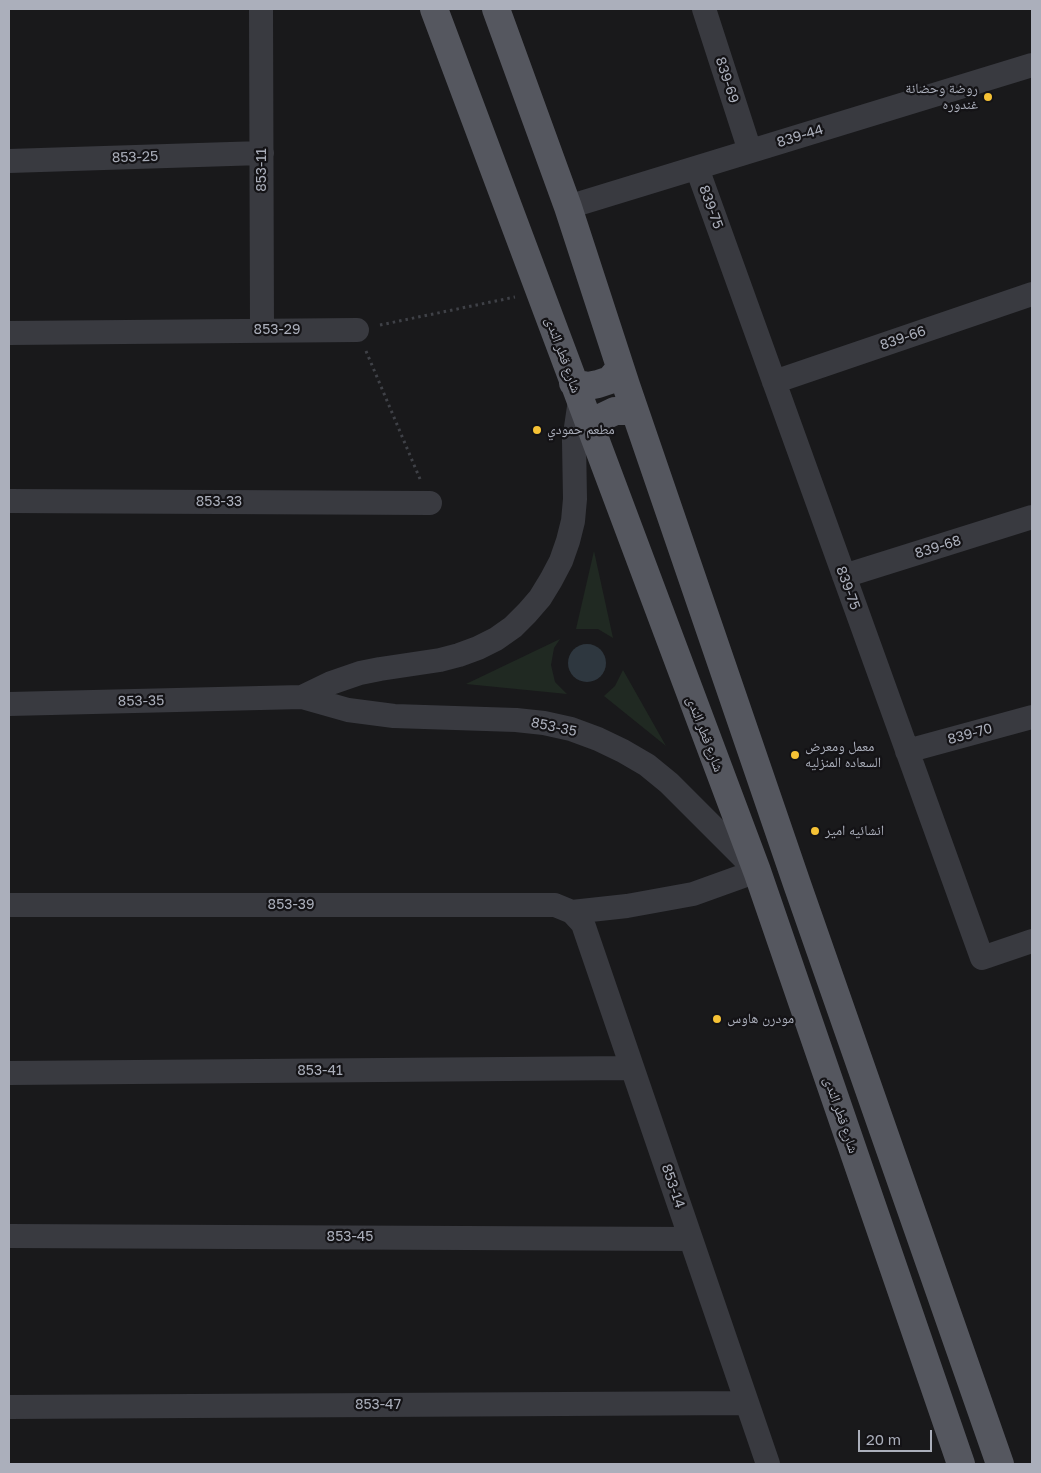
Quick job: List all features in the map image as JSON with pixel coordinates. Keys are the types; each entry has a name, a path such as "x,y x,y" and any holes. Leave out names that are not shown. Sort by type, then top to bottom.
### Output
{"main road":[{"name":"شارع قطر الندى","path":"434,9 757,871 961,1464"},
{"path":"496,9 568,207 620,368 800,893 1000,1464"},
{"path":"577,391 610,380 620,368"},
{"path":"590,427 594,421 614,411 630,411 636,415"}],"street":[{"name":"853-11","path":"261,9 262,330"},
{"name":"839-69","path":"704,9 750,151"},
{"name":"839-44","path":"568,207 1032,65"},
{"name":"853-25","path":"9,161 262,153"},
{"name":"839-75","path":"697,168 982,958 1032,941"},
{"name":"839-66","path":"774,382 1032,294"},
{"name":"853-29","path":"9,333 357,330"},
{"name":"853-35","path":"302,697 330,683 360,673 380,668 440,660 478,648 496,639 513,627 527,613 540,598 560,562 568,542 573,520 577,391"},
{"name":"853-33","path":"9,501 430,503"},
{"name":"839-68","path":"844,576 1032,518"},
{"name":"853-35","path":"9,704 302,697 348,710 394,716 516,720 544,723 571,729 623,751 647,766 669,783 757,871"},
{"name":"839-70","path":"907,751 1032,717"},
{"path":"572,912 627,906 693,894 757,871"},
{"name":"853-39","path":"9,904 555,905 572,912"},
{"name":"853-14","path":"572,912 583,924 768,1464"},
{"name":"853-41","path":"9,1072 632,1068"},
{"name":"853-45","path":"9,1236 690,1238"},
{"name":"853-47","path":"9,1407 747,1403"}],"path":[{"path":"430,503 357,330 539,292"}],"shaded area":[{"path":"594,551 613,638 598,629 576,629"},
{"path":"560,639 554,648 551,665 555,682 567,694 466,684"},
{"path":"587,644 594,645 600,650 605,656 605,670 600,676 594,681 587,682 580,681 574,676 569,670 568,663 569,656 574,650 580,645"},
{"path":"623,670 666,746 604,696 615,686"}],"place":[{"name":"روضة وحضانة غندوره","path":"988,97"},
{"name":"مطعم حمودي","path":"537,430"},
{"name":"معمل ومعرض السعاده المنزليه","path":"795,755"},
{"name":"انشائيه امير","path":"815,831"},
{"name":"مودرن هاوس","path":"717,1019"}]}
